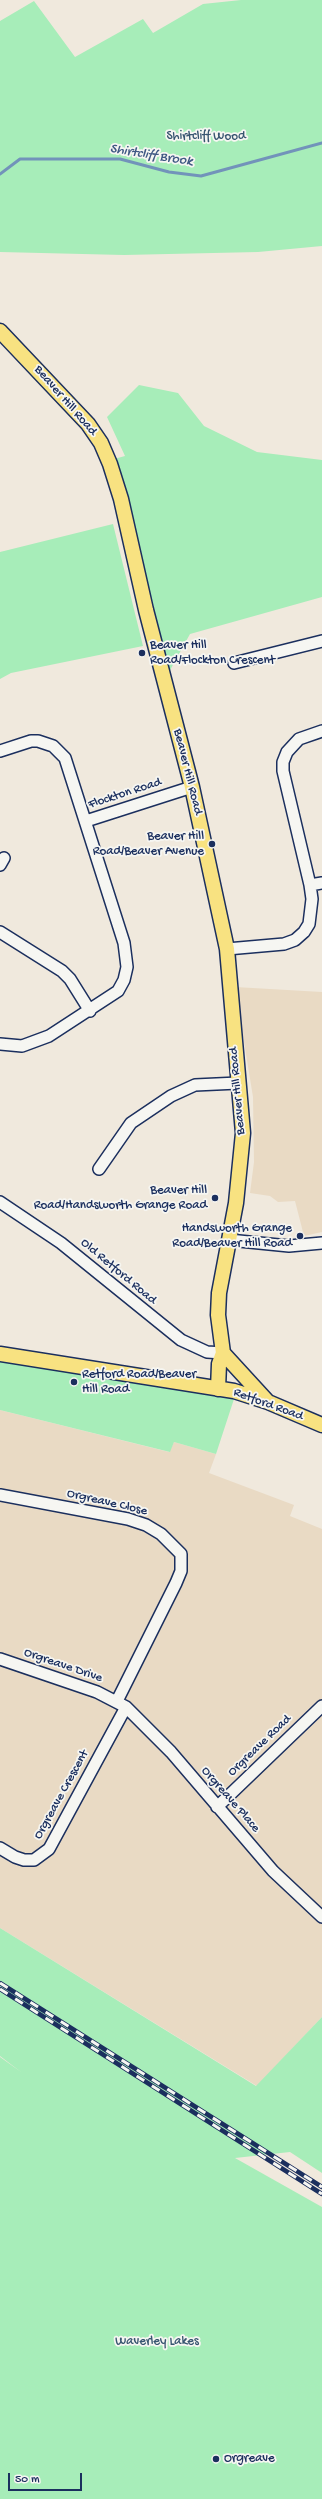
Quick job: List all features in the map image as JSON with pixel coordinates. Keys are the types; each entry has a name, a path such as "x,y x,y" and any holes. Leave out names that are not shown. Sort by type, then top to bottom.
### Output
{"main road":[{"name":"Beaver Hill Road","path":"0,331 88,424 101,443 110,464 121,498 146,610 192,787 227,949 238,1083 242,1155 219,1293 218,1315 234,1392"},
{"name":"Retford Road","path":"0,1354 234,1392 268,1402 322,1425"},
{"name":"Beaver Hill Road","path":"218,1389 219,1364 226,1357"},
{"path":"226,1357 268,1402"}],"street":[{"path":"234,663 322,641"},
{"path":"227,949 272,946 295,940 304,932 309,924 312,899 310,885 283,771 287,752 296,742 322,731"},
{"name":"Flockton Road","path":"0,751 30,741 38,741 46,742 59,751 64,758 86,821 192,787"},
{"path":"0,1044 10,1046 34,1043 90,1011 118,991 124,980 127,967 124,943 86,821"},
{"path":"310,885 322,883"},
{"path":"0,932 62,971 70,979 90,1011"},
{"path":"100,1169 131,1123 171,1096 195,1085 238,1083"},
{"name":"Old Retford Road","path":"0,1202 61,1243 181,1340 207,1352 226,1357"},
{"path":"229,1240 289,1246 322,1243"},
{"name":"Orgreave Close","path":"0,1494 128,1519 146,1525 161,1534 181,1554 181,1570 176,1583 122,1704"},
{"name":"Orgreave Drive","path":"0,1659 122,1704"},
{"name":"Orgreave Place","path":"122,1704 171,1752 273,1871 322,1917"},
{"name":"Orgreave Crescent","path":"0,1848 15,1857 24,1860 34,1860 49,1849 122,1704"},
{"name":"Orgreave Road","path":"217,1807 322,1706"}],"shaded area":[{"path":"235,987 322,992 322,1232 304,1236 295,1201 278,1202 270,1196 250,1193 254,1162 253,1097"},
{"path":"0,1410 169,1452 174,1442 216,1454 209,1473 294,1505 290,1516 322,1529 322,2017 257,2086 0,1928"}],"green space":[{"name":"Shirtcliff Wood","path":"241,0 322,0 322,246 258,252 124,255 0,252 0,21 34,1 75,57 143,19 153,33 203,4"},
{"path":"139,385 178,393 204,426 257,452 322,460 322,597 190,634 169,672 127,496 114,459 125,456 107,417"},
{"path":"113,524 143,646 11,673 0,679 0,552"},
{"path":"0,1361 234,1399 216,1454 174,1442 170,1452 0,1410"},
{"name":"Waverley Lakes","path":"0,1928 256,2086 322,2017 322,2173 290,2152 235,2158 322,2207 322,2499 0,2499 0,2057 21,2072 0,2056"}],"waterway":[{"name":"Shirtcliff Brook","path":"0,174 20,159 120,159 169,172 201,176 322,143"}],"railway":[{"path":"0,1983 322,2187"},
{"path":"0,1989 322,2194"}],"place":[{"name":"Beaver Hill Road/Flockton Crescent","path":"142,653"},
{"name":"Beaver Hill Road/Beaver Avenue","path":"212,844"},
{"name":"Beaver Hill Road/Handsworth Grange Road","path":"215,1198"},
{"name":"Handsworth Grange Road/Beaver Hill Road","path":"300,1236"},
{"name":"Retford Road/Beaver Hill Road","path":"74,1382"},
{"name":"Orgreave","path":"216,2459"}]}
